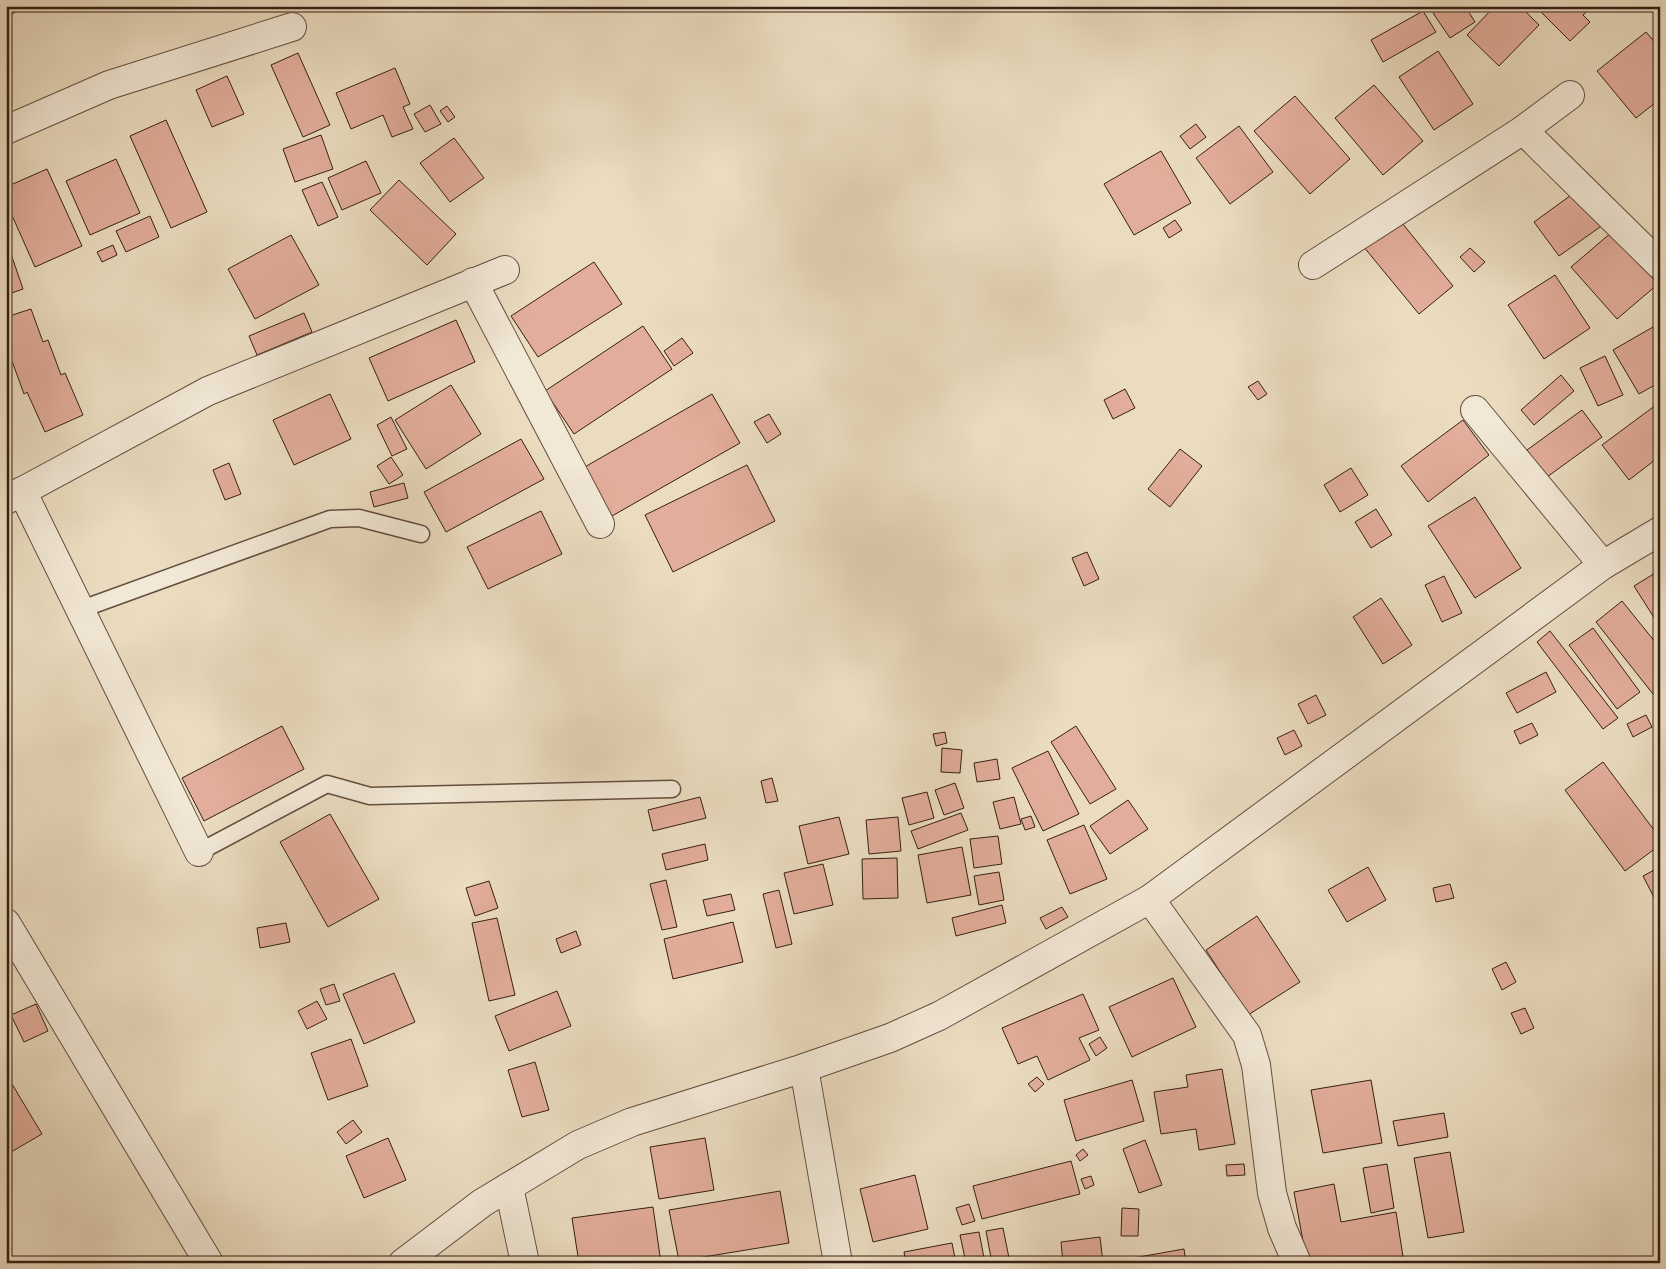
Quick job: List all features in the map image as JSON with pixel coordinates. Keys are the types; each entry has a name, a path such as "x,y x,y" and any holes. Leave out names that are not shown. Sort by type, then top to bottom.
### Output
{"street":[{"path":"6,130 109,85 292,27"},
{"path":"1313,265 1523,130 1570,95"},
{"path":"1523,130 1660,265"},
{"path":"199,852 79,610 14,496 208,391 505,270"},
{"path":"473,282 600,524"},
{"path":"1475,410 1603,565"},
{"path":"403,1263 482,1203 578,1144 632,1122 804,1068 890,1038 939,1016 1150,899 1603,565 1660,531"},
{"path":"1150,899 1247,1035 1256,1065 1272,1193 1282,1228 1297,1263"},
{"path":"6,923 209,1263"},
{"path":"804,1068 838,1263"},
{"path":"509,1187 525,1263"}],"lane":[{"path":"79,610 330,519 359,518 421,534"},
{"path":"199,852 327,784 370,796 672,789"}],"building":[{"path":"6,6 14,6 17,11 6,18"},
{"path":"1444,6 1465,6 1475,22 1450,38 1433,13"},
{"path":"1495,6 1520,6 1539,25 1499,66 1467,35"},
{"path":"1535,6 1593,6 1583,15 1590,22 1570,41"},
{"path":"1423,11 1436,32 1383,62 1371,40"},
{"path":"1646,32 1660,48 1660,99 1636,118 1597,71"},
{"path":"1438,51 1473,104 1434,130 1399,77"},
{"path":"298,53 330,125 303,137 271,65"},
{"path":"395,68 410,104 403,107 413,129 392,137 383,115 351,129 336,93"},
{"path":"227,76 244,114 212,127 196,90"},
{"path":"1374,85 1423,141 1383,175 1335,118"},
{"path":"1295,96 1350,159 1310,194 1254,131"},
{"path":"430,105 441,124 425,132 414,114"},
{"path":"447,106 455,117 448,122 440,111"},
{"path":"166,120 207,212 171,228 130,136"},
{"path":"1196,124 1206,137 1190,149 1180,136"},
{"path":"1239,126 1273,172 1230,204 1196,158"},
{"path":"321,135 333,169 295,182 283,149"},
{"path":"454,138 484,178 450,202 420,163"},
{"path":"1161,151 1191,203 1134,235 1104,184"},
{"path":"116,159 140,213 90,235 66,181"},
{"path":"366,161 381,193 342,210 328,178"},
{"path":"47,169 82,246 35,267 6,202 6,187"},
{"path":"399,180 456,234 427,265 370,210"},
{"path":"1592,180 1617,215 1559,256 1534,222"},
{"path":"322,182 338,217 318,226 302,190"},
{"path":"150,216 159,237 126,252 116,231"},
{"path":"1398,218 1453,286 1419,314 1363,246"},
{"path":"1175,220 1182,230 1169,238 1163,228"},
{"path":"1612,232 1658,284 1617,319 1571,267"},
{"path":"291,235 319,285 255,319 228,269"},
{"path":"113,245 117,255 102,262 97,252"},
{"path":"9,248 23,289 6,295 6,249"},
{"path":"1470,248 1485,262 1474,272 1460,257"},
{"path":"594,262 622,304 538,357 511,316"},
{"path":"1555,275 1590,328 1544,359 1508,305"},
{"path":"31,309 43,342 48,340 61,375 65,373 83,415 45,432 27,392 24,394 12,361 8,362 6,358 6,317"},
{"path":"304,313 312,332 257,355 249,336"},
{"path":"456,320 475,362 388,401 369,358"},
{"path":"1660,323 1660,382 1639,394 1613,350"},
{"path":"643,326 672,369 574,434 545,391"},
{"path":"682,338 693,353 674,366 664,351"},
{"path":"1605,356 1623,395 1598,406 1580,368"},
{"path":"1561,375 1574,391 1534,425 1521,410"},
{"path":"1258,381 1267,394 1258,400 1248,387"},
{"path":"451,385 481,434 426,469 395,420"},
{"path":"1125,389 1135,408 1113,419 1104,400"},
{"path":"330,394 351,439 294,465 273,420"},
{"path":"712,394 740,443 612,516 583,468"},
{"path":"1660,402 1660,456 1629,480 1602,445"},
{"path":"1582,410 1602,437 1547,477 1527,450"},
{"path":"769,414 781,434 767,443 754,422"},
{"path":"391,417 407,449 392,456 377,425"},
{"path":"1463,420 1489,455 1428,502 1401,466"},
{"path":"521,439 544,479 446,532 424,492"},
{"path":"1180,449 1202,466 1170,507 1148,489"},
{"path":"391,457 403,475 389,484 377,466"},
{"path":"229,463 241,494 225,500 213,470"},
{"path":"747,465 775,521 673,572 645,515"},
{"path":"1351,468 1368,495 1340,512 1324,485"},
{"path":"404,483 408,498 374,507 370,492"},
{"path":"1475,497 1521,568 1475,598 1428,526"},
{"path":"1376,509 1392,535 1371,548 1355,522"},
{"path":"541,511 562,554 488,589 467,547"},
{"path":"1087,552 1099,579 1084,586 1072,558"},
{"path":"1660,570 1660,627 1634,586"},
{"path":"1444,576 1462,613 1442,622 1425,585"},
{"path":"1381,598 1412,645 1383,664 1353,617"},
{"path":"1622,601 1660,648 1660,689 1653,694 1596,622"},
{"path":"1593,628 1640,692 1617,709 1569,645"},
{"path":"1550,631 1618,718 1603,729 1537,642"},
{"path":"1546,672 1556,692 1517,713 1506,693"},
{"path":"1316,695 1326,715 1308,724 1298,704"},
{"path":"1646,715 1652,727 1633,737 1627,724"},
{"path":"1532,723 1538,735 1520,744 1514,731"},
{"path":"282,726 304,769 204,821 182,778"},
{"path":"1076,726 1116,789 1090,804 1051,742"},
{"path":"1294,730 1302,746 1285,755 1277,738"},
{"path":"945,732 947,743 936,746 933,734"},
{"path":"942,748 962,750 960,773 941,772"},
{"path":"1048,751 1079,814 1043,831 1012,768"},
{"path":"997,759 1000,779 977,782 974,763"},
{"path":"1603,762 1660,838 1660,845 1625,871 1565,790"},
{"path":"772,778 778,801 766,803 761,781"},
{"path":"955,783 964,808 944,815 935,790"},
{"path":"927,792 934,818 909,825 902,798"},
{"path":"700,797 706,818 653,831 648,810"},
{"path":"1014,797 1021,824 1000,829 993,802"},
{"path":"1128,800 1148,829 1110,854 1090,826"},
{"path":"961,813 968,830 918,849 911,831"},
{"path":"330,814 379,899 328,927 280,842"},
{"path":"1031,816 1035,827 1025,830 1021,819"},
{"path":"839,817 849,854 808,864 799,826"},
{"path":"898,817 901,851 869,854 866,820"},
{"path":"1084,825 1107,879 1070,894 1047,840"},
{"path":"998,836 1002,864 974,868 970,839"},
{"path":"705,844 708,860 666,870 662,854"},
{"path":"962,847 971,895 927,903 918,855"},
{"path":"897,858 898,898 863,899 862,859"},
{"path":"823,864 833,905 794,914 784,873"},
{"path":"1368,867 1386,900 1347,922 1328,890"},
{"path":"1660,867 1660,909 1643,876"},
{"path":"999,872 1004,900 979,905 974,876"},
{"path":"666,880 677,927 662,930 650,884"},
{"path":"489,881 498,908 475,916 466,888"},
{"path":"1450,884 1454,898 1436,902 1433,888"},
{"path":"779,890 792,944 776,948 763,894"},
{"path":"731,894 735,910 707,916 703,900"},
{"path":"1002,905 1006,923 956,936 952,918"},
{"path":"1062,907 1068,917 1046,929 1040,918"},
{"path":"1257,916 1300,982 1248,1015 1206,950"},
{"path":"497,918 515,995 489,1001 472,923"},
{"path":"733,922 743,962 673,979 664,939"},
{"path":"286,923 290,942 260,948 257,928"},
{"path":"576,931 581,945 561,953 556,939"},
{"path":"1506,962 1516,982 1502,990 1492,969"},
{"path":"394,973 415,1022 364,1044 343,994"},
{"path":"1173,978 1196,1027 1132,1057 1109,1007"},
{"path":"334,984 340,1001 326,1005 320,989"},
{"path":"557,991 571,1026 509,1051 495,1016"},
{"path":"1083,994 1099,1030 1079,1038 1090,1060 1048,1080 1037,1056 1018,1064 1002,1028"},
{"path":"317,1001 327,1019 307,1029 298,1011"},
{"path":"36,1004 48,1031 24,1042 11,1015"},
{"path":"1525,1008 1534,1028 1521,1034 1511,1013"},
{"path":"1100,1037 1107,1048 1096,1056 1089,1044"},
{"path":"351,1039 368,1086 328,1100 311,1053"},
{"path":"535,1062 549,1110 522,1117 508,1070"},
{"path":"1222,1069 1235,1144 1199,1150 1196,1129 1161,1134 1154,1092 1188,1087 1186,1075"},
{"path":"6,1074 42,1134 6,1155"},
{"path":"1037,1077 1044,1084 1035,1092 1028,1084"},
{"path":"1132,1080 1144,1121 1076,1141 1064,1100"},
{"path":"1371,1080 1382,1143 1323,1153 1311,1090"},
{"path":"1444,1113 1448,1137 1398,1146 1393,1121"},
{"path":"353,1120 362,1132 346,1144 337,1132"},
{"path":"388,1138 406,1180 364,1198 346,1156"},
{"path":"705,1138 714,1190 659,1199 650,1147"},
{"path":"1145,1140 1162,1185 1139,1193 1123,1149"},
{"path":"1083,1149 1088,1155 1080,1161 1076,1155"},
{"path":"1450,1152 1464,1232 1428,1238 1414,1158"},
{"path":"1071,1161 1080,1194 982,1219 973,1186"},
{"path":"1244,1164 1245,1175 1227,1176 1226,1165"},
{"path":"1387,1164 1394,1208 1371,1213 1363,1168"},
{"path":"915,1175 928,1229 873,1242 860,1189"},
{"path":"1091,1176 1094,1185 1085,1189 1081,1179"},
{"path":"1334,1184 1341,1222 1396,1212 1404,1263 1348,1263 1348,1259 1307,1263 1294,1192"},
{"path":"780,1191 789,1243 679,1261 669,1210"},
{"path":"969,1204 975,1221 962,1225 956,1208"},
{"path":"653,1207 661,1263 579,1263 572,1218"},
{"path":"1122,1208 1139,1209 1138,1236 1121,1236"},
{"path":"1003,1228 1010,1263 992,1263 986,1231"},
{"path":"979,1232 985,1263 966,1263 960,1235"},
{"path":"1100,1237 1103,1263 1063,1263 1061,1242"},
{"path":"952,1243 956,1263 906,1263 904,1252"},
{"path":"1184,1249 1186,1263 1134,1263 1133,1258"}]}
